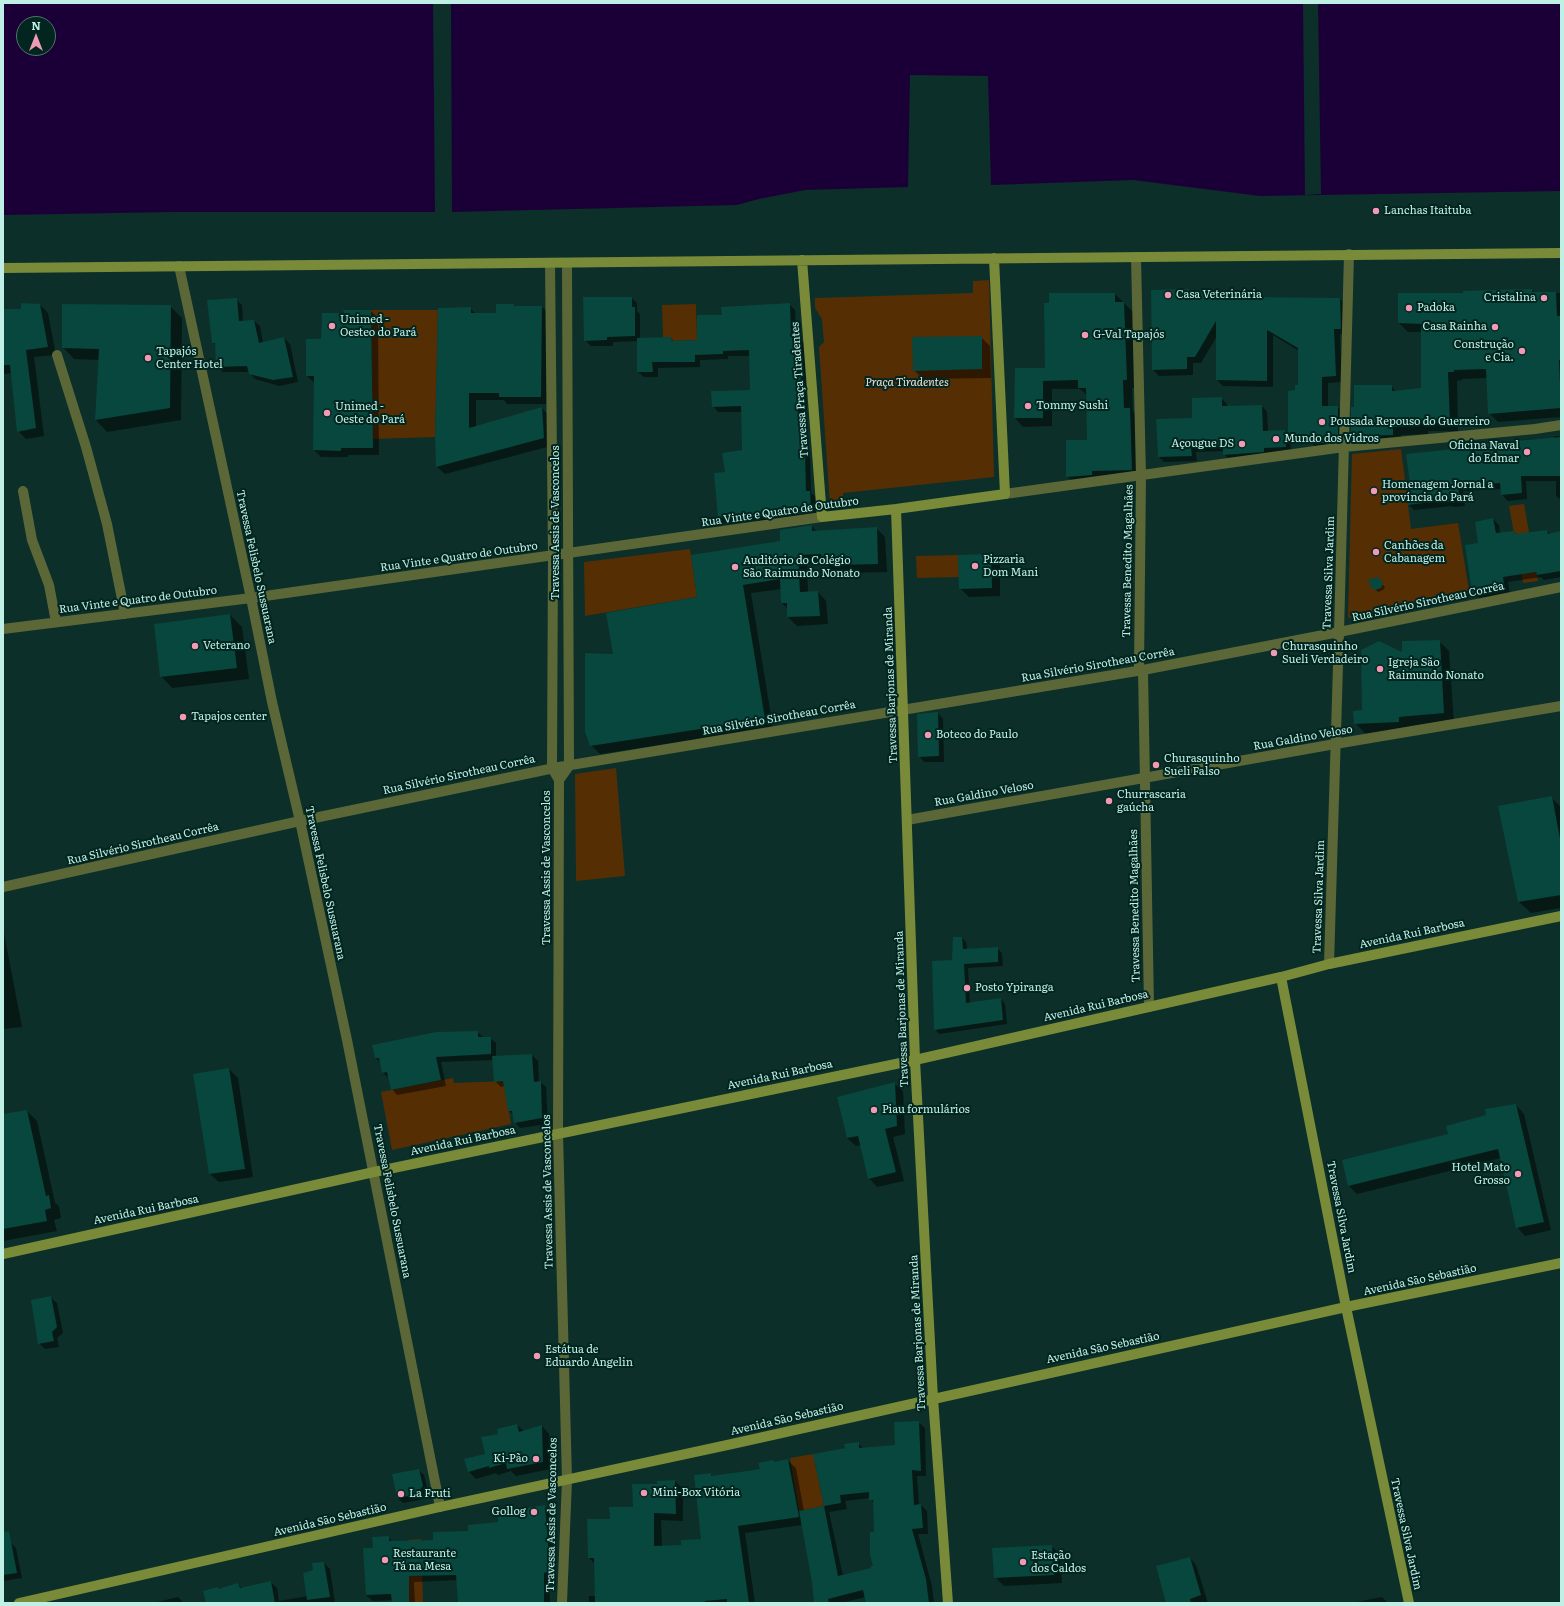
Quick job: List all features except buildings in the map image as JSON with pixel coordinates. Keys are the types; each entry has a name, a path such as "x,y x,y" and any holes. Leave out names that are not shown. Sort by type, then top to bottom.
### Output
{"main road":[{"path":"3,268 1561,253"},
{"path":"994,258 1005,494"},
{"name":"Travessa Praça Tiradentes","path":"802,260 822,517"},
{"name":"Rua Vinte e Quatro de Outubro","path":"822,517 896,509 1005,494"},
{"name":"Travessa Barjonas de Miranda","path":"896,509 915,1060 934,1398 948,1603"},
{"name":"Avenida Rui Barbosa","path":"3,1254 374,1172 915,1060 1281,977 1329,964 1561,916"},
{"name":"Travessa Silva Jardim","path":"1281,977 1346,1307 1409,1603"},
{"name":"Avenida São Sebastião","path":"19,1603 440,1507 1346,1307 1561,1263"}],"street":[{"name":"Travessa Silva Jardim","path":"1329,964 1349,254"},
{"name":"Travessa Benedito Magalhães","path":"1136,257 1141,476 1139,668 1143,670 1149,1007"},
{"name":"Travessa Assis de Vasconcelos","path":"550,263 553,556 552,768 559,780 558,1133 566,1480 562,1603"},
{"name":"Travessa Assis de Vasconcelos","path":"559,780 569,766 567,263"},
{"name":"Travessa Felisbelo Sussuarana","path":"179,266 272,702 300,821 374,1172 440,1507"},
{"path":"57,356 86,447 107,524 125,614"},
{"name":"Rua Vinte e Quatro de Outubro","path":"1005,494 1344,447 1535,430 1561,425"},
{"path":"23,491 32,540 49,585 56,622"},
{"name":"Rua Vinte e Quatro de Outubro","path":"3,629 251,598 822,517"},
{"name":"Rua Silvério Sirotheau Corrêa","path":"3,887 300,821 552,768 1143,670 1561,587"},
{"name":"Rua Galdino Veloso","path":"907,820 1335,744 1561,706"}],"green space":[{"name":"Praça Tiradentes","path":"989,280 994,477 843,493 844,505 830,506 819,347 824,342 822,319 815,308 815,298 973,293 973,281"},
{"path":"696,304 697,340 672,341 671,337 663,337 662,305"},
{"path":"371,310 438,310 435,437 372,439"},
{"path":"1401,449 1411,529 1458,523 1470,596 1348,618 1352,454"},
{"path":"1524,504 1538,581 1523,583 1509,506"},
{"path":"690,549 697,597 585,616 584,562"},
{"path":"958,555 959,577 917,578 916,556"},
{"path":"616,768 625,876 576,881 575,774"},
{"path":"453,1078 454,1083 504,1081 511,1124 392,1150 381,1092"},
{"path":"813,1454 824,1506 799,1511 790,1458"},
{"path":"421,1539 423,1603 409,1603 408,1540"}],"shaded area":[{"path":"3,3 1561,3 1561,191 1260,196 1133,180 991,185 988,76 910,75 908,187 805,190 737,205 452,212 173,212 3,215"}],"pier":[{"path":"433,3 451,3 452,212 435,212"},
{"path":"1303,3 1318,3 1321,194 1305,195"}],"place":[{"name":"Lanchas Itaituba","path":"1376,211"},
{"name":"Casa Veterinária","path":"1168,295"},
{"name":"Cristalina","path":"1544,298"},
{"name":"Padoka","path":"1409,308"},
{"name":"Unimed - Oesteo do Pará","path":"332,326"},
{"name":"Casa Rainha","path":"1495,327"},
{"name":"G-Val Tapajós","path":"1085,335"},
{"name":"Construção e Cia.","path":"1522,351"},
{"name":"Tapajós Center Hotel","path":"148,358"},
{"name":"Tommy Sushi","path":"1028,406"},
{"name":"Unimed - Oeste do Pará","path":"327,413"},
{"name":"Pousada Repouso do Guerreiro","path":"1322,422"},
{"name":"Mundo dos Vidros","path":"1276,439"},
{"name":"Açougue DS","path":"1242,444"},
{"name":"Oficina Naval do Edmar","path":"1527,452"},
{"name":"Homenagem Jornal a província do Pará","path":"1374,491"},
{"name":"Canhões da Cabanagem","path":"1376,552"},
{"name":"Pizzaria Dom Mani","path":"975,566"},
{"name":"Auditório do Colégio São Raimundo Nonato","path":"735,567"},
{"name":"Veterano","path":"195,646"},
{"name":"Churasquinho Sueli Verdadeiro","path":"1274,653"},
{"name":"Igreja São Raimundo Nonato","path":"1380,669"},
{"name":"Tapajos center","path":"183,717"},
{"name":"Boteco do Paulo","path":"928,735"},
{"name":"Churasquinho Sueli Falso","path":"1156,765"},
{"name":"Churrascaria gaúcha","path":"1109,801"},
{"name":"Posto Ypiranga","path":"967,988"},
{"name":"Piau formulários","path":"874,1110"},
{"name":"Hotel Mato Grosso","path":"1518,1174"},
{"name":"Estátua de Eduardo Angelin","path":"537,1356"},
{"name":"Ki-Pão","path":"536,1459"},
{"name":"Mini-Box Vitória","path":"644,1493"},
{"name":"La Fruti","path":"401,1494"},
{"name":"Gollog","path":"534,1512"},
{"name":"Restaurante Tá na Mesa","path":"385,1560"},
{"name":"Estação dos Caldos","path":"1023,1562"}]}
